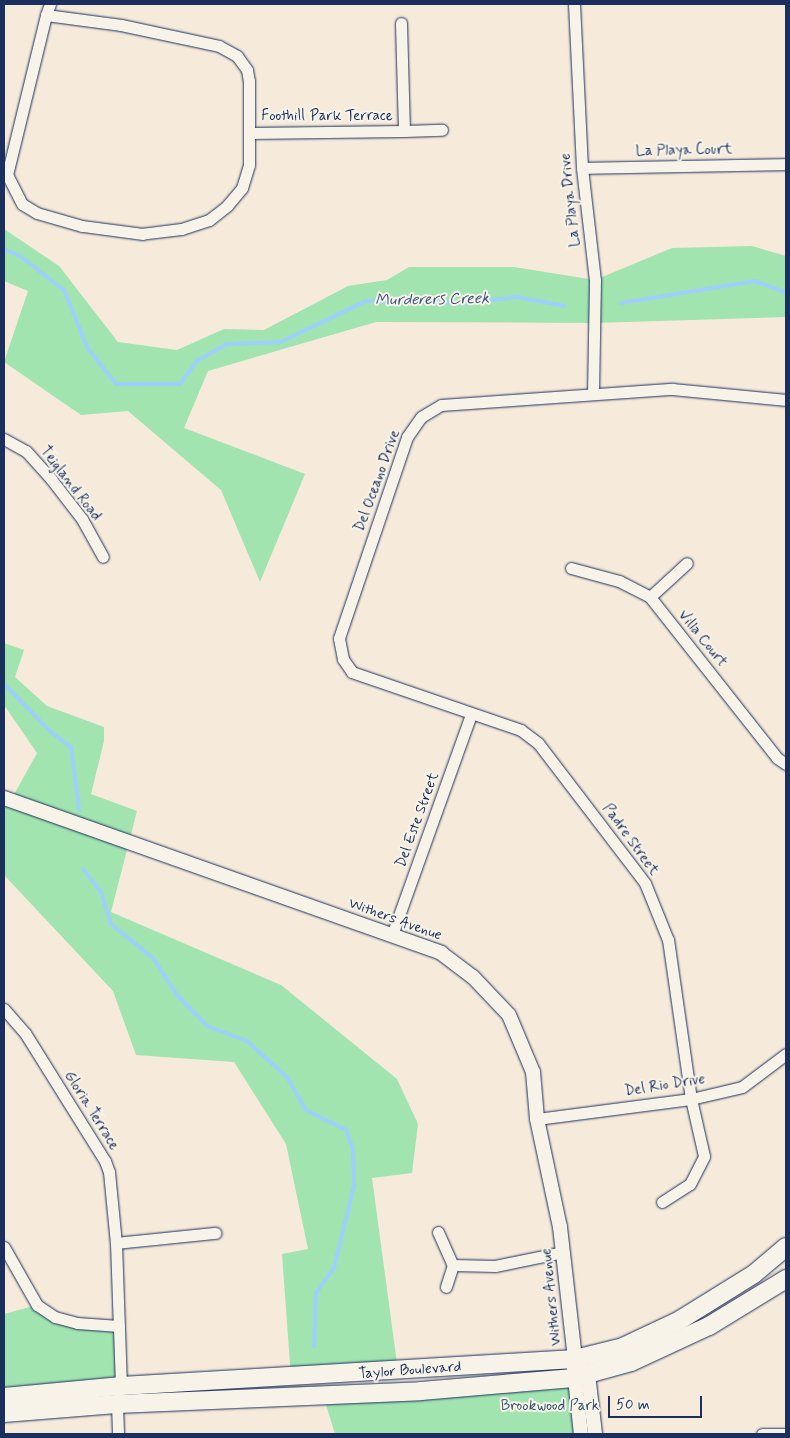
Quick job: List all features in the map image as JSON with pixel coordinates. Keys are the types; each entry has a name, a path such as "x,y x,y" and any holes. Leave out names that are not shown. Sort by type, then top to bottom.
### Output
{"main road":[{"name":"Taylor Boulevard","path":"4,1396 121,1386 575,1359 622,1347 680,1320 754,1274 786,1247"},
{"name":"Taylor Boulevard","path":"4,1413 117,1404 421,1391 580,1376 631,1362 709,1326 786,1279"}],"street":[{"name":"La Playa Drive","path":"574,4 582,168 596,280 593,393"},
{"path":"48,9 219,46 237,56 248,70 249,165 242,188 209,220 181,229 143,234 82,226 37,213 22,204 7,175 48,9"},
{"name":"Foothill Park Terrace","path":"402,23 404,132"},
{"name":"Foothill Park Terrace","path":"250,133 442,130"},
{"name":"La Playa Court","path":"582,168 786,164"},
{"name":"Del Oceano Drive","path":"471,714 352,672 340,648 339,638 407,437 421,417 441,405 672,389 786,400"},
{"name":"Teigland Road","path":"4,439 26,452 51,479 82,519 103,558"},
{"path":"650,598 687,563"},
{"name":"Villa Court","path":"571,568 619,582 650,598 777,758 786,764"},
{"name":"Del Este Street","path":"392,936 471,714"},
{"name":"Padre Street","path":"471,714 522,730 538,743 645,883 668,940 691,1099 704,1156 690,1184 662,1202"},
{"name":"Withers Avenue","path":"4,798 441,953 473,977 509,1016 533,1072 537,1119 563,1252 575,1359 595,1434"},
{"name":"Gloria Terrace","path":"4,1009 25,1034 105,1161 116,1243 121,1386"},
{"name":"Del Rio Drive","path":"537,1119 691,1099 742,1087 786,1054"},
{"path":"438,1232 453,1265 446,1287"},
{"path":"116,1243 215,1233"},
{"path":"4,1247 37,1305 55,1317 78,1323 119,1326"},
{"path":"453,1265 495,1266 563,1252"},
{"name":"Withers Avenue","path":"580,1376 581,1434"},
{"path":"117,1404 118,1434"},
{"path":"762,1434 786,1434"}],"green space":[{"path":"4,229 59,266 118,342 177,350 224,329 264,330 348,286 387,280 409,267 514,267 595,280 672,248 752,246 786,256 786,317 595,323 376,322 208,371 184,428 305,474 260,582 221,490 128,411 81,415 4,362 28,291 4,281"},
{"path":"4,643 24,650 15,677 47,706 104,727 104,741 91,794 137,811 111,912 281,985 397,1079 418,1124 412,1173 372,1178 398,1371 291,1378 282,1254 308,1249 286,1144 234,1062 136,1055 113,991 4,875 4,798 11,800 37,753 4,705"},
{"path":"37,1305 55,1317 119,1326 121,1386 4,1397 4,1314"},
{"name":"Brookwood Park","path":"573,1378 581,1434 335,1434 323,1395"}],"waterway":[{"name":"Murderers Creek","path":"4,249 20,256 64,290 87,347 116,384 180,384 197,361 226,344 281,342 366,301 463,303 518,297 564,306"},
{"name":"Murderers Creek","path":"621,303 755,281 786,292"},
{"path":"4,684 51,732 71,747 79,809"},
{"path":"83,869 101,892 111,924 153,958 177,995 207,1026 247,1041 287,1077 306,1110 346,1130 353,1149 354,1186 334,1268 316,1293 314,1346"}]}
